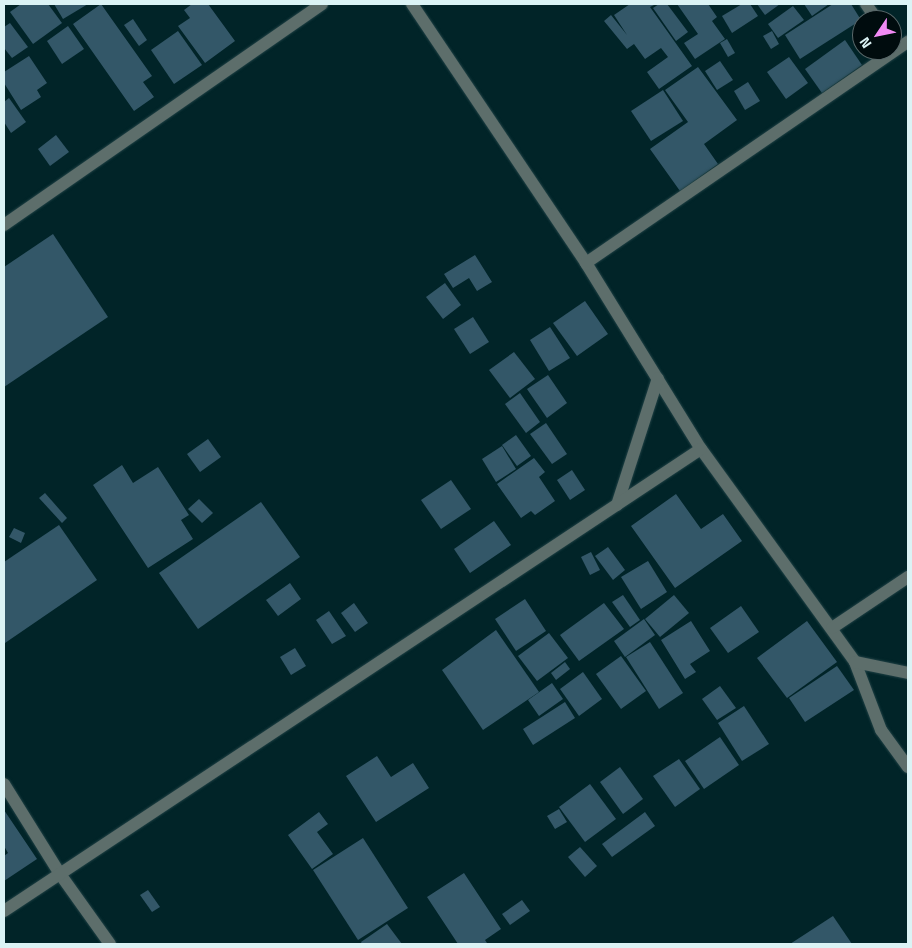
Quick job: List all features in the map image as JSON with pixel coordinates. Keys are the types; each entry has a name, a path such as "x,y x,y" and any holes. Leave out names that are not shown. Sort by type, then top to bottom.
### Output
{"street":[{"path":"4,225 322,4"},
{"path":"412,4 586,262 701,448 855,662 881,730 908,767"},
{"path":"586,262 876,60"},
{"path":"617,505 658,378"},
{"path":"4,911 701,448"},
{"path":"832,628 908,577"},
{"path":"855,662 908,673"},
{"path":"4,784 60,874 110,944"}],"building":[{"path":"21,4 48,4 62,23 33,44 10,12"},
{"path":"54,4 88,4 63,19"},
{"path":"101,4 152,76 143,82 154,97 134,111 73,24"},
{"path":"192,4 208,4 235,41 205,63 178,26 190,18 184,10"},
{"path":"630,4 656,4 650,7 692,66 659,89 647,72 668,57 661,48 645,59 634,44 627,49 604,21 611,15 627,35 614,15"},
{"path":"659,4 667,4 688,32 676,41 653,8"},
{"path":"677,4 708,4 717,17 712,21 725,39 695,59 684,43 698,34"},
{"path":"742,4 750,4 758,16 732,33 722,16"},
{"path":"757,4 780,4 765,15"},
{"path":"804,4 829,4 812,16"},
{"path":"833,4 851,4 855,10 852,10 852,26 800,59 785,35"},
{"path":"793,6 804,20 778,38 768,24"},
{"path":"133,19 147,40 139,46 124,25"},
{"path":"10,23 28,47 12,58 4,48 4,27"},
{"path":"68,26 84,49 62,64 47,41"},
{"path":"178,31 202,65 174,84 151,50"},
{"path":"772,31 779,44 771,49 763,36"},
{"path":"727,39 735,53 728,57 720,43"},
{"path":"845,40 852,50 852,60 859,60 862,65 822,93 805,69"},
{"path":"29,56 47,83 37,90 41,97 21,110 4,83 4,72"},
{"path":"789,57 808,83 786,99 767,72"},
{"path":"720,61 733,80 717,90 705,71"},
{"path":"698,67 737,120 704,144 718,164 680,191 650,149 688,122 665,90"},
{"path":"748,82 760,101 745,110 734,91"},
{"path":"663,90 683,121 651,141 631,111"},
{"path":"9,98 26,122 11,133 4,122 4,102"},
{"path":"56,135 69,152 50,166 38,149"},
{"path":"53,234 108,317 4,387 4,267"},
{"path":"475,255 492,282 477,291 469,278 453,288 444,274"},
{"path":"445,283 461,305 443,319 426,297"},
{"path":"585,301 608,334 577,356 553,323"},
{"path":"473,317 489,342 470,354 454,329"},
{"path":"550,327 570,358 549,371 530,340"},
{"path":"514,352 535,379 510,398 489,370"},
{"path":"548,375 567,403 547,418 527,389"},
{"path":"520,393 540,422 526,433 505,404"},
{"path":"546,423 567,454 552,464 530,434"},
{"path":"516,435 531,456 517,466 502,445"},
{"path":"208,439 221,457 200,472 187,454"},
{"path":"502,446 516,469 496,482 482,459"},
{"path":"534,458 545,472 539,477 555,501 535,515 531,511 521,518 497,484"},
{"path":"122,465 133,483 158,467 189,515 181,520 193,539 148,568 93,485"},
{"path":"572,470 585,490 570,500 557,480"},
{"path":"451,480 471,509 441,529 421,500"},
{"path":"45,493 67,518 62,523 39,498"},
{"path":"676,494 701,529 723,514 742,541 675,588 631,526"},
{"path":"199,499 213,513 202,523 188,509"},
{"path":"261,502 300,557 198,629 159,573"},
{"path":"494,521 511,545 470,573 454,549"},
{"path":"59,525 97,580 5,643 4,562"},
{"path":"14,528 25,533 21,543 9,537"},
{"path":"608,547 625,570 613,580 595,556"},
{"path":"591,552 600,570 590,575 581,557"},
{"path":"648,561 667,592 641,609 621,577"},
{"path":"290,583 301,599 278,616 266,600"},
{"path":"623,595 640,620 630,627 612,602"},
{"path":"674,595 689,613 660,637 645,619"},
{"path":"525,599 546,631 516,651 495,619"},
{"path":"354,603 368,623 355,632 341,613"},
{"path":"604,603 624,629 579,661 560,635"},
{"path":"741,606 759,632 728,653 710,628"},
{"path":"329,611 346,636 332,644 316,620"},
{"path":"644,619 655,635 625,657 614,641"},
{"path":"691,621 710,651 690,664 696,672 685,679 661,640"},
{"path":"807,621 837,662 787,698 757,658"},
{"path":"496,630 539,692 483,730 442,670"},
{"path":"549,633 568,658 537,681 518,656"},
{"path":"650,642 683,693 659,709 626,657"},
{"path":"295,648 306,666 291,675 280,657"},
{"path":"621,656 646,691 621,709 596,674"},
{"path":"565,662 570,669 556,680 551,673"},
{"path":"837,666 854,690 805,722 789,698"},
{"path":"583,672 602,699 579,716 560,689"},
{"path":"552,683 563,699 539,716 528,700"},
{"path":"720,686 736,708 717,720 702,699"},
{"path":"565,702 575,718 533,745 523,729"},
{"path":"744,706 769,744 742,761 718,723"},
{"path":"720,737 739,765 704,789 685,761"},
{"path":"377,756 391,777 413,763 429,788 376,822 346,776"},
{"path":"679,759 700,789 675,807 653,776"},
{"path":"620,767 643,799 623,814 600,782"},
{"path":"590,784 616,819 585,842 559,807"},
{"path":"559,809 567,822 555,829 547,816"},
{"path":"4,810 37,859 4,881 4,856 8,853 4,846"},
{"path":"319,812 328,824 317,832 333,854 312,869 288,835"},
{"path":"645,812 655,826 612,857 602,844"},
{"path":"363,838 408,908 358,940 313,870"},
{"path":"580,847 597,866 585,877 568,857"},
{"path":"464,873 501,929 485,940 487,943 484,944 458,944 427,897"},
{"path":"148,890 160,907 152,912 140,895"},
{"path":"522,900 530,911 510,925 502,914"},
{"path":"833,916 852,944 790,944"},
{"path":"387,924 402,944 362,944 361,942"}]}
